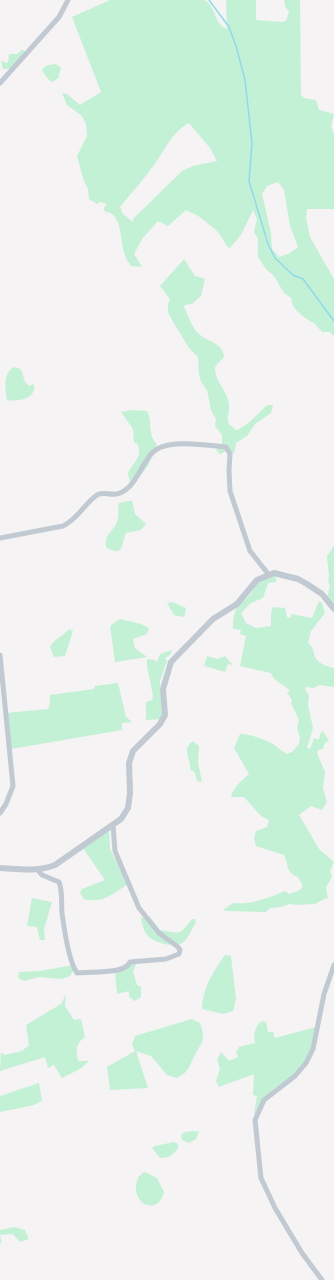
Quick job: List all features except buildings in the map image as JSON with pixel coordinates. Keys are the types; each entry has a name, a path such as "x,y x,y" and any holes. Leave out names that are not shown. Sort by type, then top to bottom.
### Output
{"street":[{"path":"0,83 59,17 68,0"},
{"path":"0,538 63,526 72,522 98,494 105,492 111,496 117,495 130,486 153,451 166,444 226,447 230,454 230,491 250,551 269,575"},
{"path":"0,868 37,869 55,865 121,819 128,808 130,793 129,762 133,751 160,724 165,715 163,689 171,662 213,619 237,604 257,580 274,573 298,579 322,594 334,609"},
{"path":"0,655 12,786 6,804 0,813"},
{"path":"37,869 42,875 59,882 62,896 62,913 72,963 77,973 120,970 130,962 166,960 179,954 180,950 178,947 159,933 139,908 115,851 113,825"},
{"path":"322,1280 302,1253 275,1208 262,1178 255,1120 264,1100 295,1076 306,1063 313,1049 324,994 334,965"}],"green space":[{"path":"110,0 204,0 211,6 217,19 223,27 227,29 226,0 256,0 256,20 282,22 286,21 289,12 285,6 284,0 300,0 301,95 304,98 316,100 319,110 334,114 331,126 334,134 334,209 307,209 306,218 310,237 334,279 334,336 329,332 322,332 315,324 302,316 293,306 291,298 284,293 274,276 266,269 258,257 258,239 254,232 257,219 253,210 241,235 229,249 218,232 200,217 186,210 168,226 158,221 142,239 134,254 142,267 131,266 124,253 119,225 111,213 104,210 104,207 107,204 100,202 97,204 89,199 88,189 84,181 77,156 87,136 86,124 82,116 67,105 62,93 67,94 80,105 101,92 72,17","holes":["189,123 210,148 217,161 193,166 182,171 133,219 133,222 123,214 120,207 150,171 173,136","278,182 284,190 290,226 298,247 290,253 279,257 272,249 271,233 262,194 267,186"]},
{"path":"22,50 25,52 10,69 3,69 1,61 8,63 9,54 17,54"},
{"path":"56,64 61,68 58,78 53,82 50,81 42,71 43,68 48,65"},
{"path":"184,259 195,276 205,279 201,296 192,304 185,305 184,307 192,326 197,332 215,343 223,352 224,357 215,367 215,372 228,400 229,424 236,430 240,429 267,405 273,405 271,413 255,424 247,436 236,443 234,454 227,451 220,454 216,450 222,443 222,435 215,426 216,419 211,410 207,390 201,382 198,357 189,348 172,320 168,312 168,304 170,299 160,286"},
{"path":"14,367 21,370 25,382 29,386 34,384 34,389 33,393 26,398 21,400 7,400 5,386 6,377 10,370"},
{"path":"131,410 147,411 150,419 152,436 157,444 144,471 136,480 130,483 128,473 139,455 139,448 134,442 133,429 121,412"},
{"path":"132,501 135,514 146,524 141,530 126,533 121,548 116,551 112,550 106,547 106,540 117,521 119,503"},
{"path":"334,546 334,605 327,597 330,586 328,582 329,576 327,556"},
{"path":"276,576 276,582 268,583 263,598 251,603 241,613 246,623 256,628 271,626 271,613 273,607 285,608 287,617 291,618 291,614 312,618 319,601 322,603 325,613 311,631 308,643 319,662 334,668 334,687 320,685 313,688 306,687 305,690 309,695 308,705 313,728 307,748 310,749 314,738 319,740 321,732 323,731 329,741 325,743 323,749 318,750 317,753 325,772 323,788 327,802 322,810 311,806 299,815 319,849 334,862 330,871 332,877 326,887 328,899 326,898 315,904 289,904 282,907 270,908 266,912 228,911 223,910 233,903 253,902 285,891 289,894 300,890 303,886 298,877 289,870 284,855 256,846 254,838 256,831 267,827 269,820 261,816 244,797 232,797 231,795 237,785 249,774 234,748 240,734 253,736 264,740 273,744 287,754 292,752 299,744 300,738 297,728 299,720 291,703 292,700 287,693 290,691 274,679 271,673 240,666 246,636 240,634 241,630 233,629 233,619 237,606 250,595 258,582"},
{"path":"172,602 186,608 185,615 183,617 174,615 167,603"},
{"path":"120,619 141,624 149,628 147,634 133,639 135,648 147,657 115,662 110,626"},
{"path":"69,629 73,631 65,656 54,657 50,647"},
{"path":"172,650 171,654 165,658 167,661 160,681 163,715 161,719 146,720 146,702 152,700 153,696 147,659 157,662 160,654"},
{"path":"207,656 217,659 225,656 233,665 228,664 225,672 204,666"},
{"path":"118,683 126,717 132,722 122,723 122,730 11,749 7,713 48,709 50,695 94,689 95,686"},
{"path":"193,741 199,746 198,762 202,782 197,781 195,773 190,769 187,750 189,744"},
{"path":"109,828 110,849 128,884 102,899 84,899 80,893 82,889 105,880 83,848"},
{"path":"32,898 52,902 44,929 45,940 40,940 37,927 27,926"},
{"path":"150,917 160,930 178,933 183,930 192,919 195,919 196,922 188,937 184,941 179,944 170,945 156,941 147,935 141,918"},
{"path":"225,955 231,956 236,999 233,1011 223,1014 202,1009 206,987"},
{"path":"130,964 136,964 133,972 137,985 141,987 141,997 135,1001 129,997 129,991 117,994 115,972"},
{"path":"74,965 78,971 73,971 70,976 62,979 39,977 24,981 18,978 19,972 39,971"},
{"path":"66,994 65,1006 74,1020 81,1019 85,1037 79,1042 77,1048 78,1061 89,1061 80,1069 62,1078 54,1065 48,1068 45,1057 0,1071 1,1049 1,1053 5,1055 22,1051 29,1045 26,1025 61,1004"},
{"path":"192,1019 200,1023 203,1039 186,1072 177,1078 167,1075 151,1056 136,1051 148,1088 110,1090 107,1067 135,1051 132,1045 135,1036"},
{"path":"262,1021 266,1022 268,1032 273,1032 275,1038 316,1027 311,1049 306,1060 293,1075 266,1096 260,1104 256,1114 254,1114 257,1096 253,1095 254,1074 219,1087 216,1081 220,1069 217,1060 221,1052 229,1061 238,1057 236,1051 239,1049 238,1047 255,1043 255,1030"},
{"path":"39,1083 42,1101 34,1105 0,1112 0,1096"},
{"path":"185,1132 199,1132 196,1139 189,1143 182,1140 181,1135"},
{"path":"174,1142 178,1144 178,1148 168,1157 160,1158 152,1148 155,1146"},
{"path":"145,1172 157,1178 164,1192 161,1200 151,1206 141,1201 137,1196 136,1189 138,1178"},
{"path":"14,1227 25,1230 29,1239 20,1242 13,1234 0,1235 0,1230"}],"waterway":[{"path":"209,0 229,27 236,46 245,80 252,143 249,181 268,244 275,258 293,275 303,279 334,321"}]}
